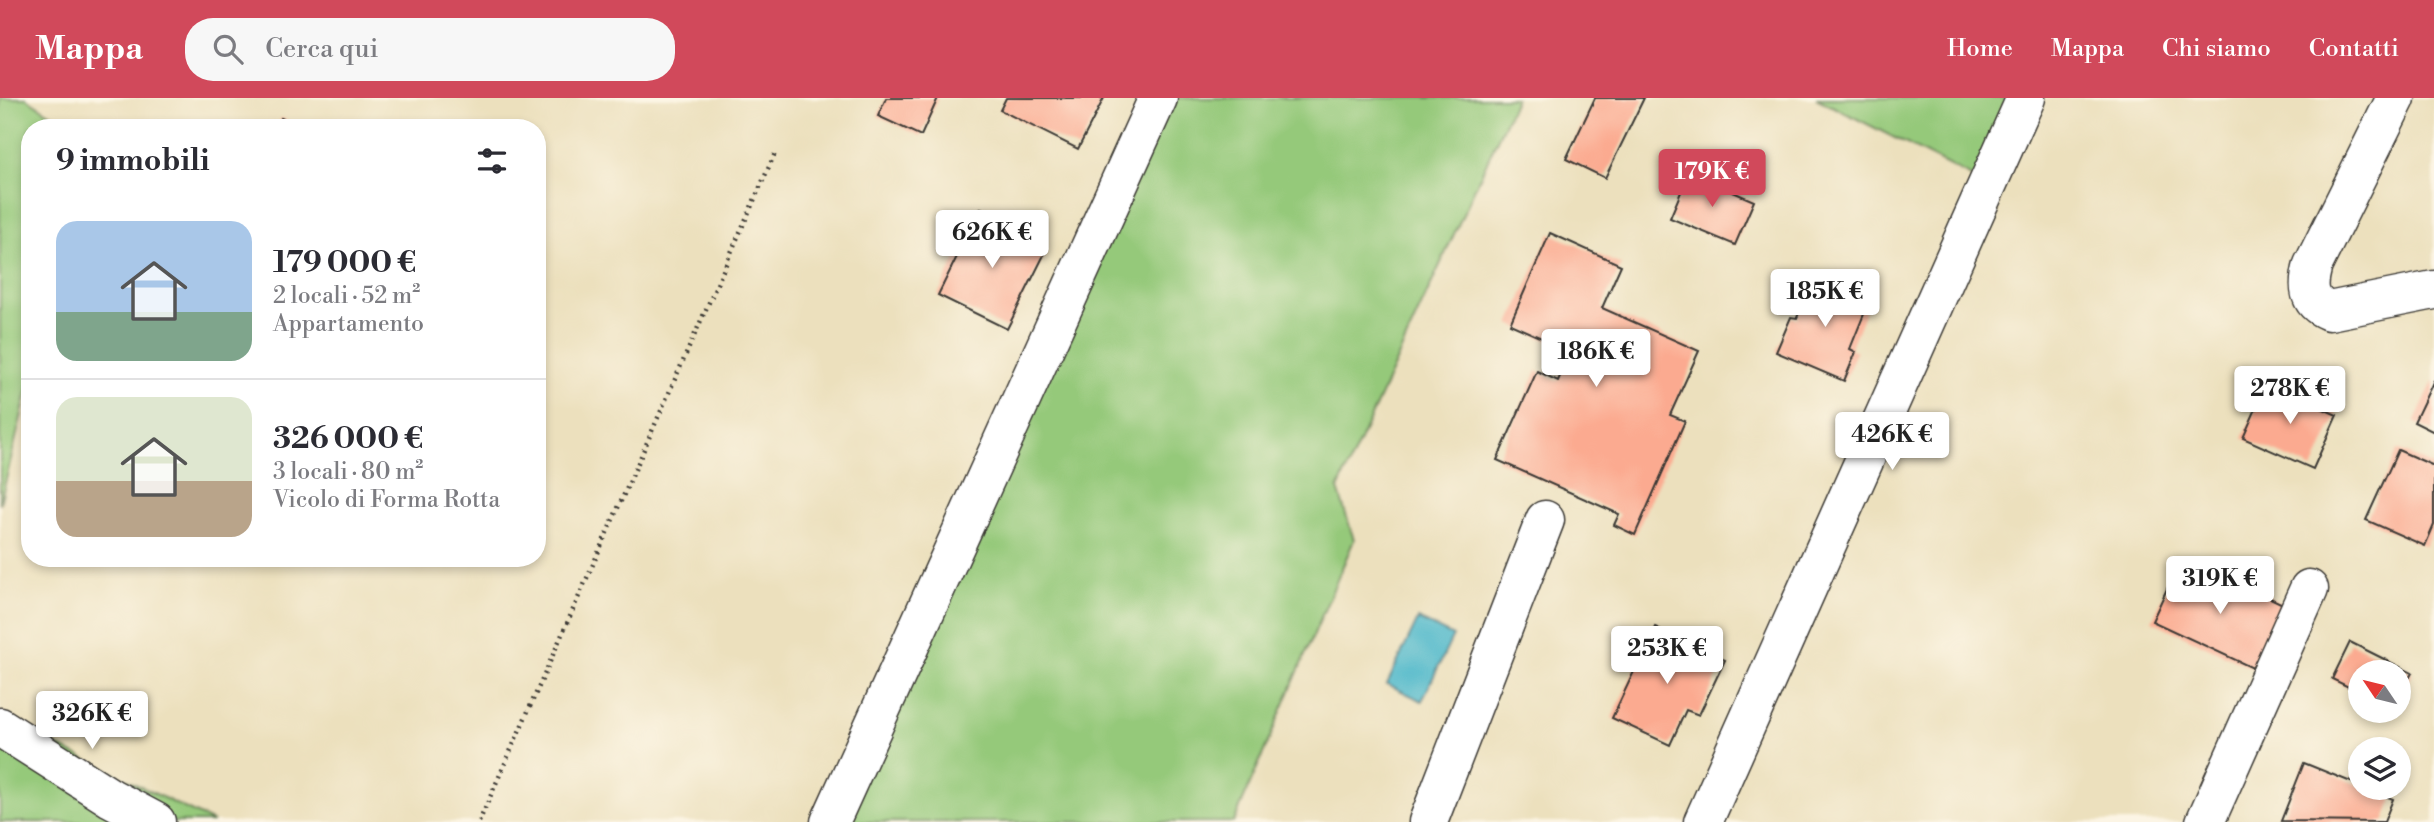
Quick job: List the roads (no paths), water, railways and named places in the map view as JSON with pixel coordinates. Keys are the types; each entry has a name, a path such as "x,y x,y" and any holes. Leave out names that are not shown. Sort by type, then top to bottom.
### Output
{"street":[{"path":"830,822 1158,98"},
{"path":"1703,822 2026,98"},
{"path":"2396,98 2314,265 2308,281 2310,296 2317,306 2329,311 2434,290"},
{"path":"1428,822 1545,520"},
{"path":"2205,822 2309,589"},
{"path":"0,727 111,798 156,822"}],"water":[{"path":"1418,619 1453,636 1422,701 1387,684"}]}
